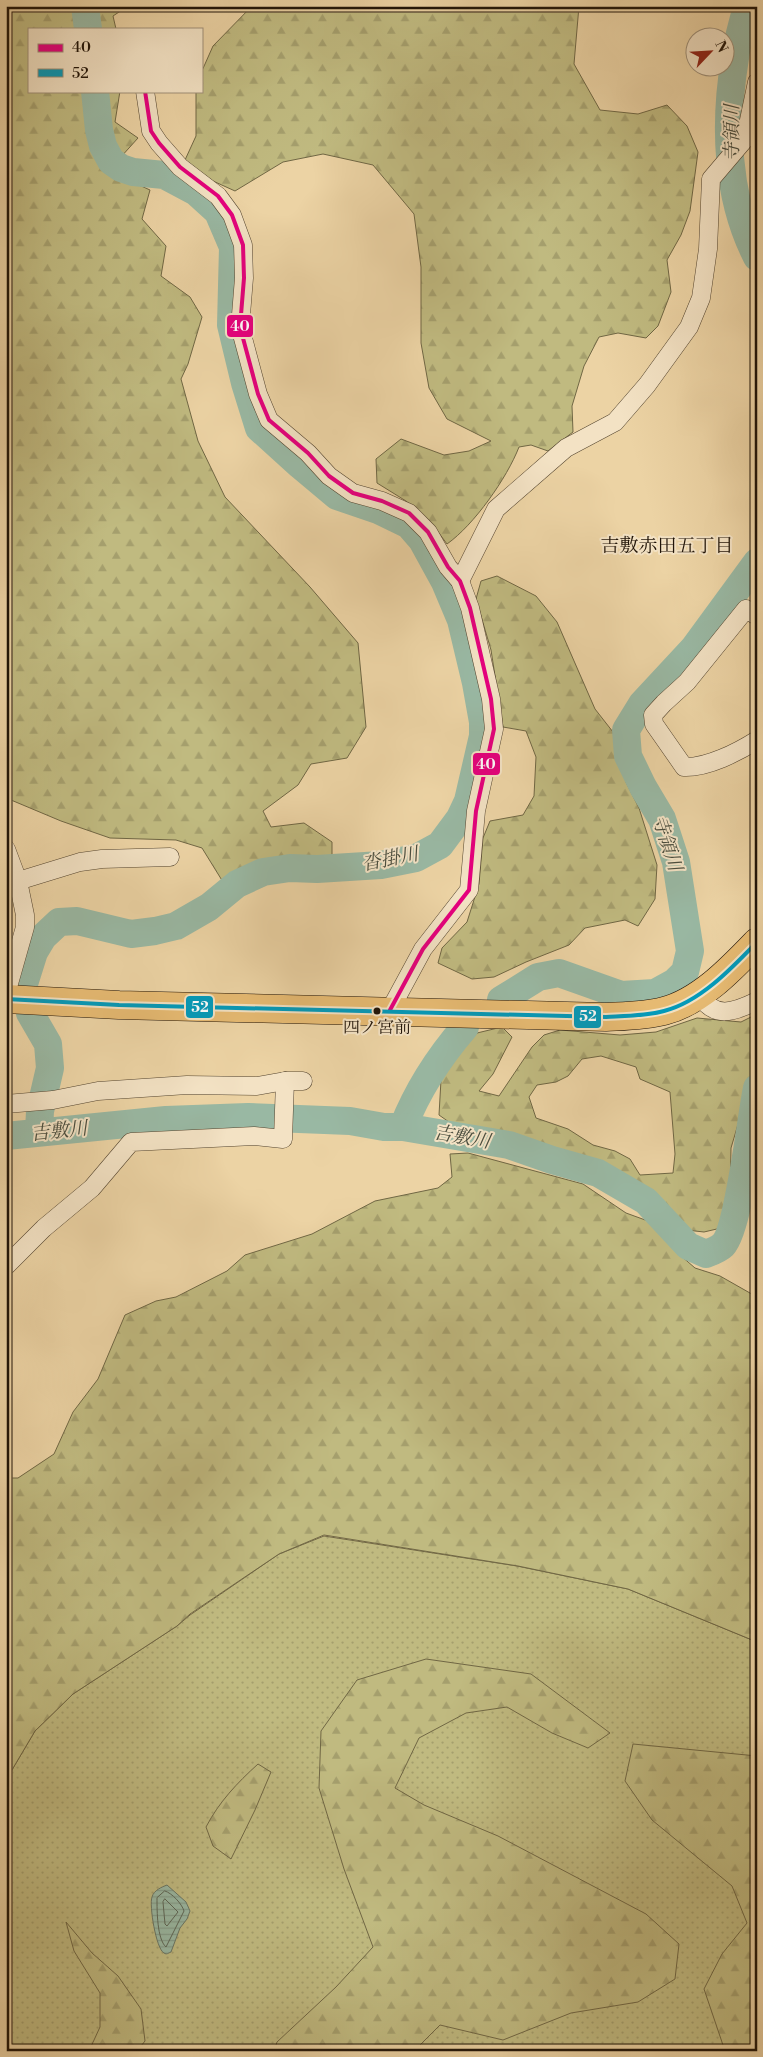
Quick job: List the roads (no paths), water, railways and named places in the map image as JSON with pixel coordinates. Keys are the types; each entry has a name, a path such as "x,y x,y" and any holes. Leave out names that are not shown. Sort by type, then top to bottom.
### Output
{"highway":[{"path":"6,998 118,1005 390,1010 606,1017 642,1015 666,1010 699,994 738,962 757,942"}],"street":[{"path":"460,581 496,509 566,448 615,422 647,385 689,327 701,298 708,249 712,179 745,139 757,82"},
{"path":"145,92 152,131 160,143 180,167 218,196 232,215 243,245 244,278 240,327 258,394 269,420 308,453 330,476 353,493 382,501 409,513 428,532 448,568 460,581 470,608 492,699 494,729 476,812 472,876 469,890 423,949 390,1010"},
{"path":"757,616 746,609 687,682 653,715 654,724 684,767 694,768 740,751 757,740"},
{"path":"6,849 18,881 25,915 25,927 6,994"},
{"path":"18,881 88,861 170,857"},
{"path":"699,994 705,1005 714,1011 737,1010 757,1000"},
{"path":"6,1104 53,1100 98,1091 187,1085 286,1088 303,1081"},
{"path":"6,1266 44,1228 92,1188 131,1142 254,1136 283,1139 286,1088"}],"water":[{"path":"167,1885 186,1902 190,1911 180,1928 171,1952 166,1954 158,1944 151,1902 154,1892"}],"waterway":[{"name":"沓掛川","path":"85,6 88,28"},
{"name":"寺領川","path":"747,6 735,58 729,108 730,160 739,210 757,257"},
{"name":"沓掛川","path":"23,987 34,952 43,937 59,922 77,921 131,934 155,931 176,926 209,907 237,884 263,872 290,868 317,869 381,865 416,858 440,845 460,818 468,801 483,736 483,722 476,683 461,620 445,582 422,540 409,525 378,510 337,496 259,428 245,383 231,325 233,247 218,212 196,192 164,175 133,172 121,168 111,161 103,146 99,130 95,92"},
{"name":"寺領川","path":"501,1000 538,977 559,973 621,995 655,993 675,982 685,972 690,951 676,862 662,819 643,787 628,756 626,730 642,704 694,648 757,562"},
{"name":"沓掛川","path":"30,1013 48,1044 50,1068 40,1111 39,1132"},
{"name":"寺領川","path":"403,1127 415,1100 430,1074 446,1050 465,1027"},
{"name":"吉敷川","path":"6,1136 166,1120 248,1117 350,1121 384,1127 403,1127 509,1145 598,1173 646,1201 688,1246 706,1254 723,1245 729,1235 744,1171 757,1088"}],"place":[{"name":"四ノ宮前","path":"377,1011"}],"district":[{"name":"吉敷赤田五丁目","path":"667,546"}]}
